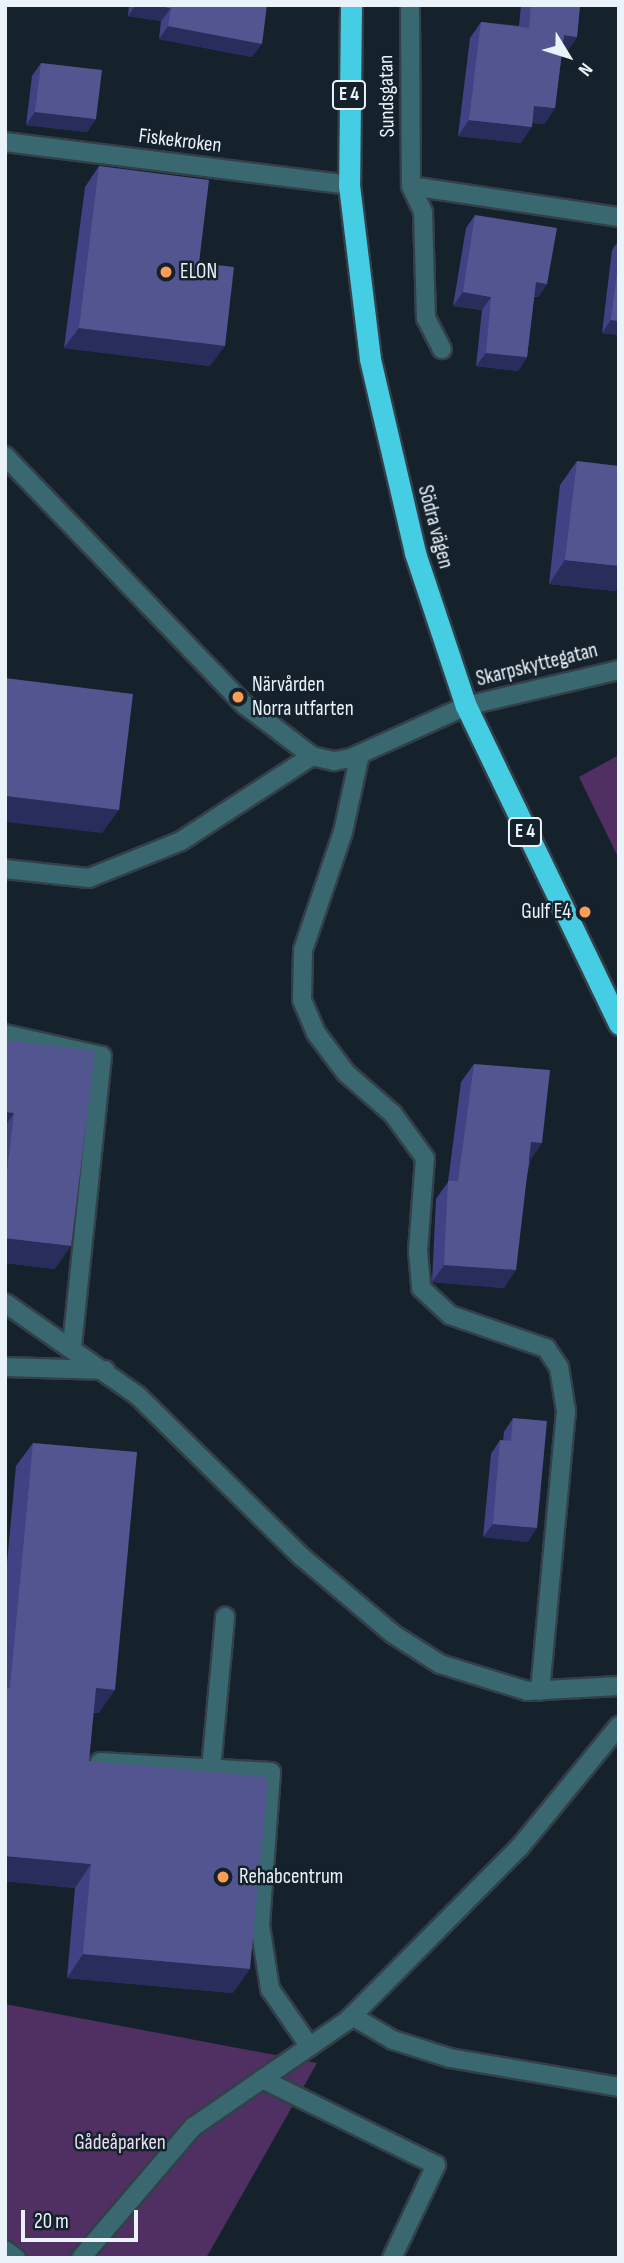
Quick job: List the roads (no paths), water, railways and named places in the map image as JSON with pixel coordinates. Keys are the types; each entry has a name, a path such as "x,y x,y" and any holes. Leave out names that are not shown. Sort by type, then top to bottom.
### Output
{"highway":[{"name":"Södra vägen","path":"351,5 349,185 370,359 415,553 466,706 619,1024"}],"street":[{"name":"Sundsgatan","path":"411,5 411,186"},
{"name":"Fiskekroken","path":"5,142 349,185"},
{"path":"411,186 619,217"},
{"path":"411,186 423,212 426,318 442,349"},
{"path":"5,456 246,705 312,756 181,841 89,878 5,869"},
{"name":"Skarpskyttegatan","path":"312,756 334,761 360,754 466,706 619,670"},
{"path":"360,754 343,832 303,950 302,1000 316,1033 346,1073 393,1114 425,1158 418,1251 421,1288 450,1315 546,1348 559,1367 566,1411 540,1691"},
{"path":"5,1034 102,1056 72,1347"},
{"path":"5,1303 105,1370 302,1557 393,1634 440,1664 482,1680 540,1691 619,1686"},
{"path":"5,1367 105,1370"},
{"path":"211,1769 225,1617"},
{"path":"80,2258 193,2127 352,2016 519,1848 615,1736"},
{"path":"95,1762 271,1772 260,1925 270,1989 310,2047"},
{"path":"352,2016 393,2040 450,2058 619,2087"},
{"path":"262,2079 436,2165 392,2258"},
{"path":"5,2250 16,2258"}],"place":[{"name":"ELON","path":"166,272"},
{"name":"Närvården Norra utfarten","path":"238,697"},
{"name":"Gulf E4","path":"585,912"},
{"name":"Rehabcentrum","path":"223,1877"}],"park label":[{"name":"Gådeåparken","path":"120,2143"}]}
